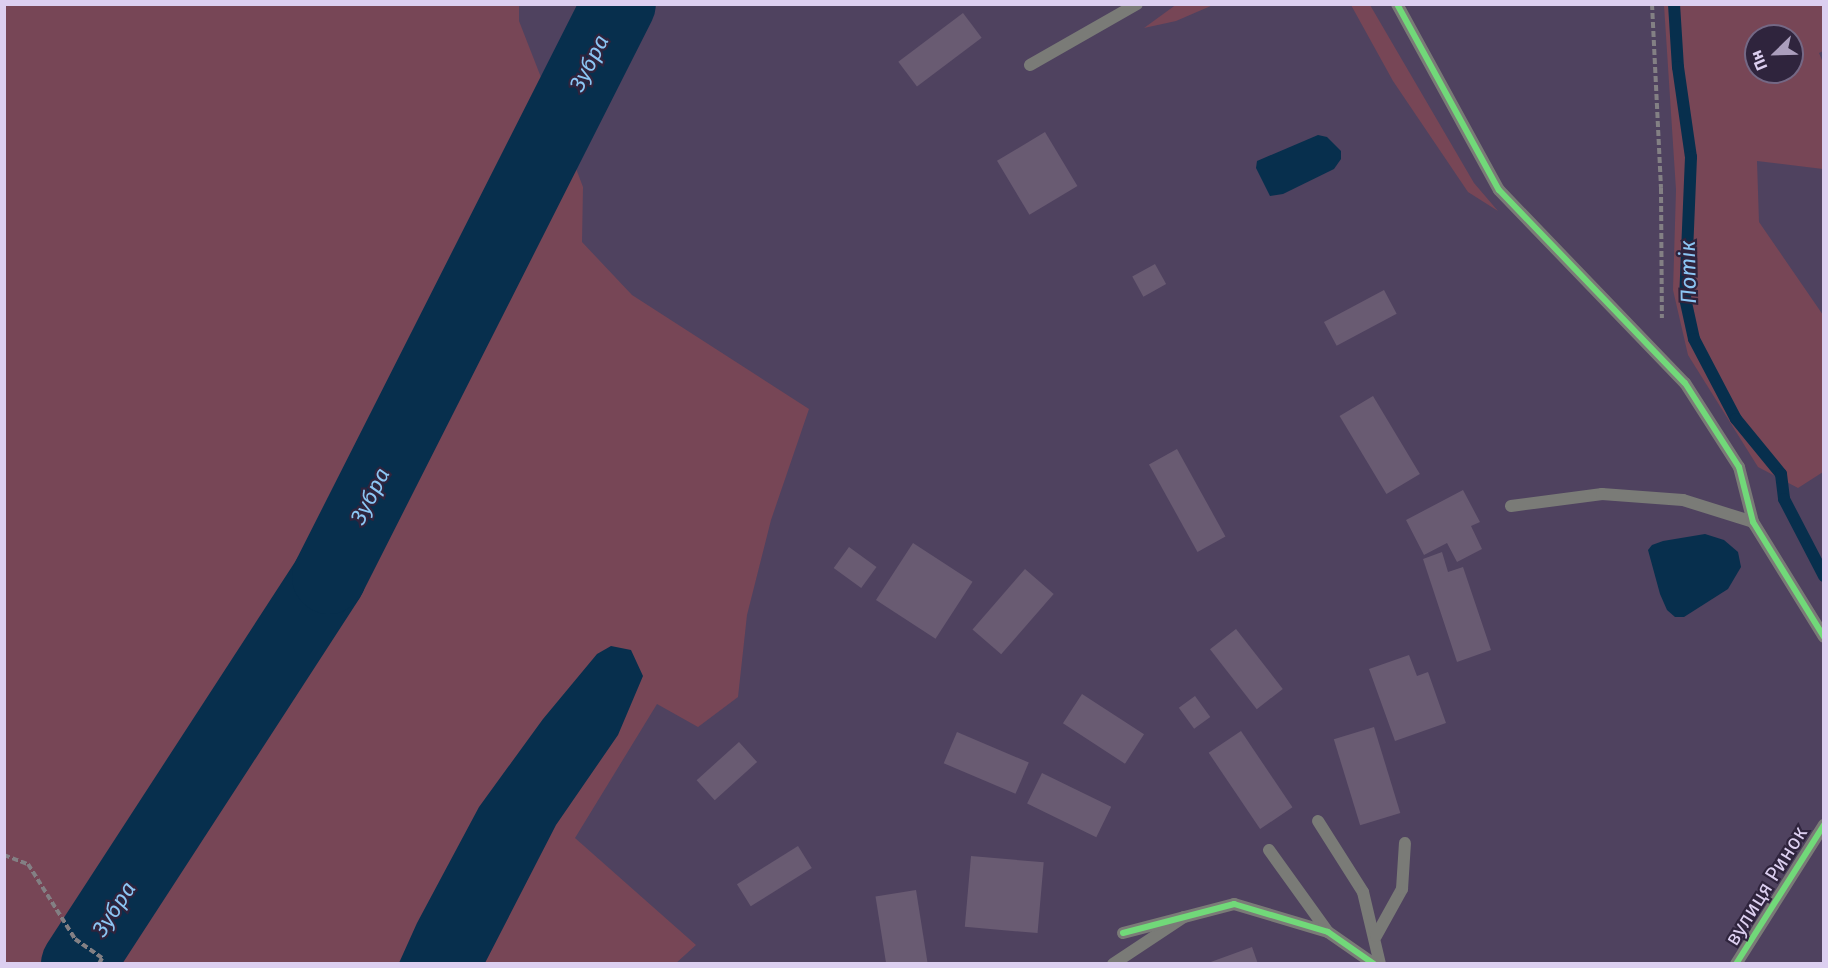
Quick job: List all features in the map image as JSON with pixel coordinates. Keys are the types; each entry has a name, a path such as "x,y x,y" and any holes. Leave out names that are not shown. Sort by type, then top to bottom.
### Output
{"street":[{"path":"1030,65 1137,4"},
{"path":"1396,4 1499,190 1685,382 1739,466 1753,522 1824,637"},
{"path":"1511,506 1602,494 1683,500 1753,522"},
{"path":"1318,821 1363,892 1376,936 1380,963"},
{"name":"вулиця Ринок","path":"1736,963 1824,825"},
{"path":"1376,936 1402,889 1405,843"},
{"path":"1269,850 1328,932"},
{"path":"1123,933 1234,904 1328,932 1374,963"},
{"path":"1113,963 1185,917"}],"path":[{"path":"1652,4 1661,188 1662,358"},
{"path":"4,855 28,864 75,939 102,958 99,963"}],"shaded area":[{"path":"1177,4 1213,5 1176,21 1144,28"},
{"path":"5,5 519,5 519,21 544,85 582,5 657,5 569,150 583,187 582,242 632,295 809,409 771,520 747,615 738,697 698,727 657,704 575,838 696,945 675,964 5,964"},
{"path":"1351,5 1370,5 1474,183 1498,211 1468,192 1393,81"},
{"path":"1664,5 1823,5 1823,51 1819,53 1824,65 1823,169 1757,161 1759,222 1823,315 1823,472 1798,488 1758,467 1688,355 1673,290 1676,190"}],"water":[{"path":"1318,135 1327,137 1341,151 1341,159 1334,169 1283,194 1270,196 1256,168 1257,161"},
{"path":"1705,534 1724,540 1738,552 1741,567 1728,589 1684,617 1675,617 1667,610 1660,594 1648,550 1652,545 1663,541"},
{"path":"611,646 631,650 643,676 618,735 556,825 485,963 399,963 417,923 479,807 543,719 597,654"}],"building":[{"path":"963,13 982,38 917,87 898,62"},
{"path":"1045,132 1077,186 1029,215 997,161"},
{"path":"1155,264 1166,284 1143,297 1132,277"},
{"path":"1384,290 1397,314 1337,346 1324,322"},
{"path":"1373,396 1420,474 1386,494 1340,416"},
{"path":"1177,449 1225,536 1197,552 1149,465"},
{"path":"1463,490 1480,522 1471,526 1482,549 1457,562 1447,543 1424,555 1406,520"},
{"path":"913,543 973,582 936,639 876,600"},
{"path":"849,547 877,567 861,588 834,568"},
{"path":"1442,552 1448,572 1463,567 1491,650 1457,662 1423,559"},
{"path":"1025,569 1054,594 1001,654 973,629"},
{"path":"1236,629 1283,689 1257,709 1210,649"},
{"path":"1409,655 1417,676 1428,672 1446,723 1395,741 1369,669"},
{"path":"1082,694 1144,734 1125,764 1063,723"},
{"path":"1195,696 1210,717 1194,729 1179,708"},
{"path":"1374,727 1400,813 1360,825 1334,739"},
{"path":"1241,731 1292,807 1260,829 1209,753"},
{"path":"957,732 1029,762 1016,794 944,763"},
{"path":"739,742 757,762 715,800 697,780"},
{"path":"1042,773 1111,807 1096,837 1027,804"},
{"path":"798,846 812,868 751,906 737,884"},
{"path":"971,856 1044,862 1038,933 965,927"},
{"path":"916,890 928,964 886,964 876,896"},
{"path":"1252,947 1258,964 1208,964 1208,963"}],"waterway":[{"name":"Зубра","path":"78,964 329,577 619,4"},
{"name":"Потік","path":"1674,4 1678,67 1691,157 1685,298 1694,339 1736,419 1781,474 1784,499 1824,576"}],"cycle path":[{"path":"1397,4 1499,190 1685,383 1739,467 1753,522 1824,637"},
{"path":"1736,964 1824,825"},
{"path":"1123,933 1234,904 1328,932 1374,964"}]}
